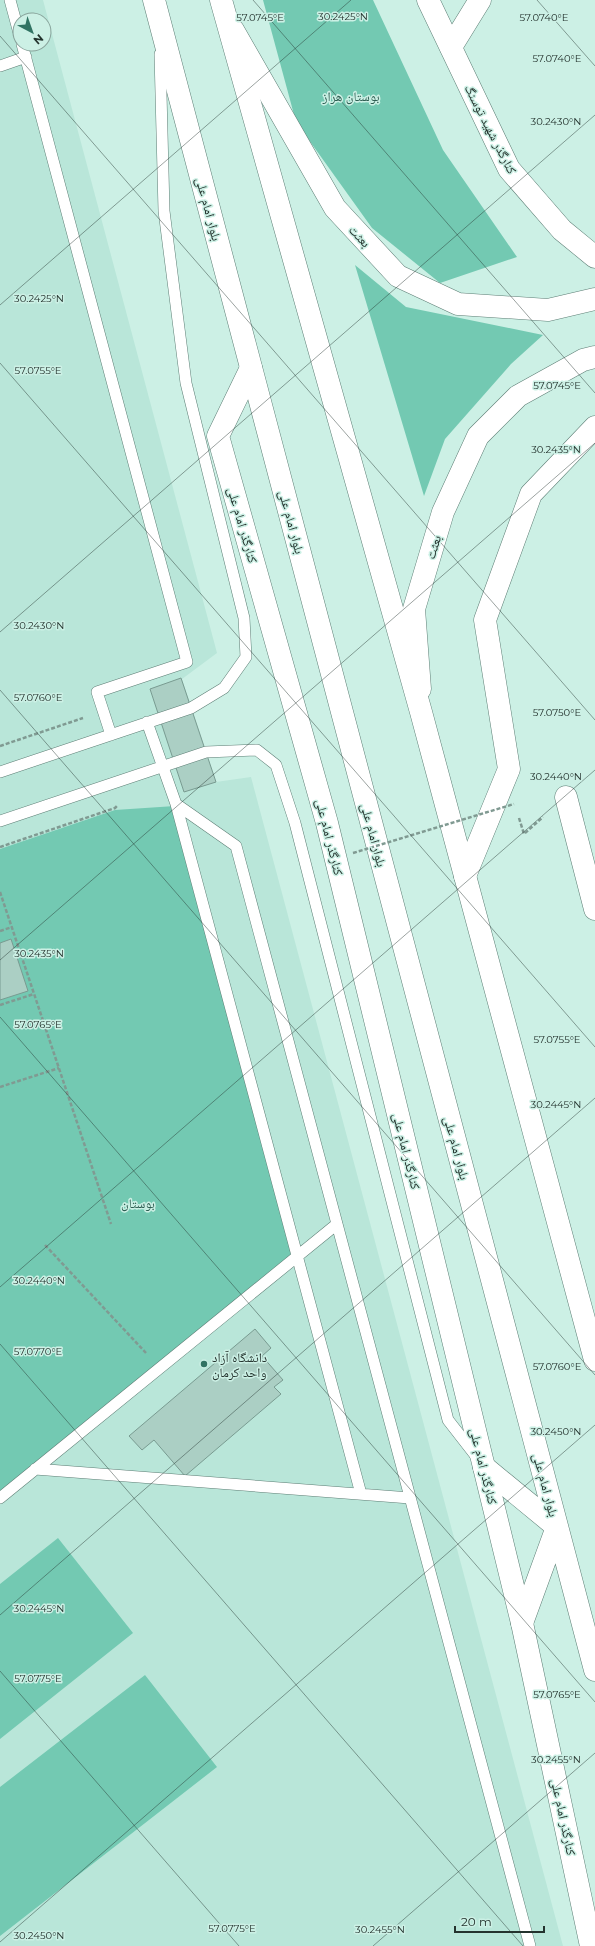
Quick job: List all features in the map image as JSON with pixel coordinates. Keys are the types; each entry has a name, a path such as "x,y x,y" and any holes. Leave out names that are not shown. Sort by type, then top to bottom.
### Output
{"main road":[{"name":"بلوار امام علی","path":"154,0 595,1670"},
{"name":"کنارگذر شهید توسنگ","path":"428,0 509,169 562,230 595,256"},
{"path":"451,47 480,0"},
{"path":"223,7 421,712 595,1360"},
{"name":"بعثت","path":"223,7 335,208 398,276 458,304 548,310 595,299"},
{"name":"بعثت","path":"421,712 414,609 443,512 478,436 518,396 583,360 595,357"},
{"name":"کنارگذر امام علی","path":"251,368 218,436 327,823 522,1623 591,1946"},
{"path":"464,876 510,768 485,620 531,494 595,427"},
{"path":"566,797 595,909"},
{"path":"484,1467 557,1527 522,1623"}],"lane":[{"path":"10,0 13,12"},
{"path":"0,772 191,708 224,688 246,657 244,618 186,383 164,211 159,22"},
{"path":"24,52 187,662 97,692 111,734"},
{"path":"0,66 26,58"},
{"path":"148,722 162,767 176,804 361,1494"},
{"path":"0,821 206,752 257,750 276,765 295,823 448,1420 484,1467"},
{"path":"176,804 236,846 530,1946"},
{"path":"0,1498 337,1224"},
{"path":"35,1469 410,1498"}],"path":[{"path":"353,852 514,804"},
{"path":"0,892 112,1224"},
{"path":"0,931 12,927"},
{"path":"0,1005 34,994"},
{"path":"0,1087 59,1068"},
{"path":"45,1245 160,1368"}],"shaded area":[{"name":"دانشگاه آزاد واحد کرمان","path":"0,0 43,0 46,12 12,12 12,52 52,52 52,34 217,653 182,679 216,782 251,777 563,1946 0,1946"}],"green space":[{"name":"بوستان هراز","path":"263,0 373,0 443,150 517,257 440,283 372,228 296,122"},
{"path":"355,265 406,307 543,335 511,364 445,439 424,496"},
{"name":"بوستان","path":"175,806 295,1255 0,1495 0,849 115,810"},
{"path":"58,1538 133,1633 0,1739 0,1584"},
{"path":"145,1675 217,1767 0,1936 0,1787"}],"building":[{"path":"181,678 216,782 184,792 150,689"},
{"path":"11,939 28,991 0,1000 0,943"},
{"path":"255,1329 271,1348 262,1356 283,1380 274,1387 281,1394 185,1476 154,1440 142,1450 129,1436"}],"place":[{"name":"دانشگاه آزاد واحد کرمان","path":"204,1364"}]}
